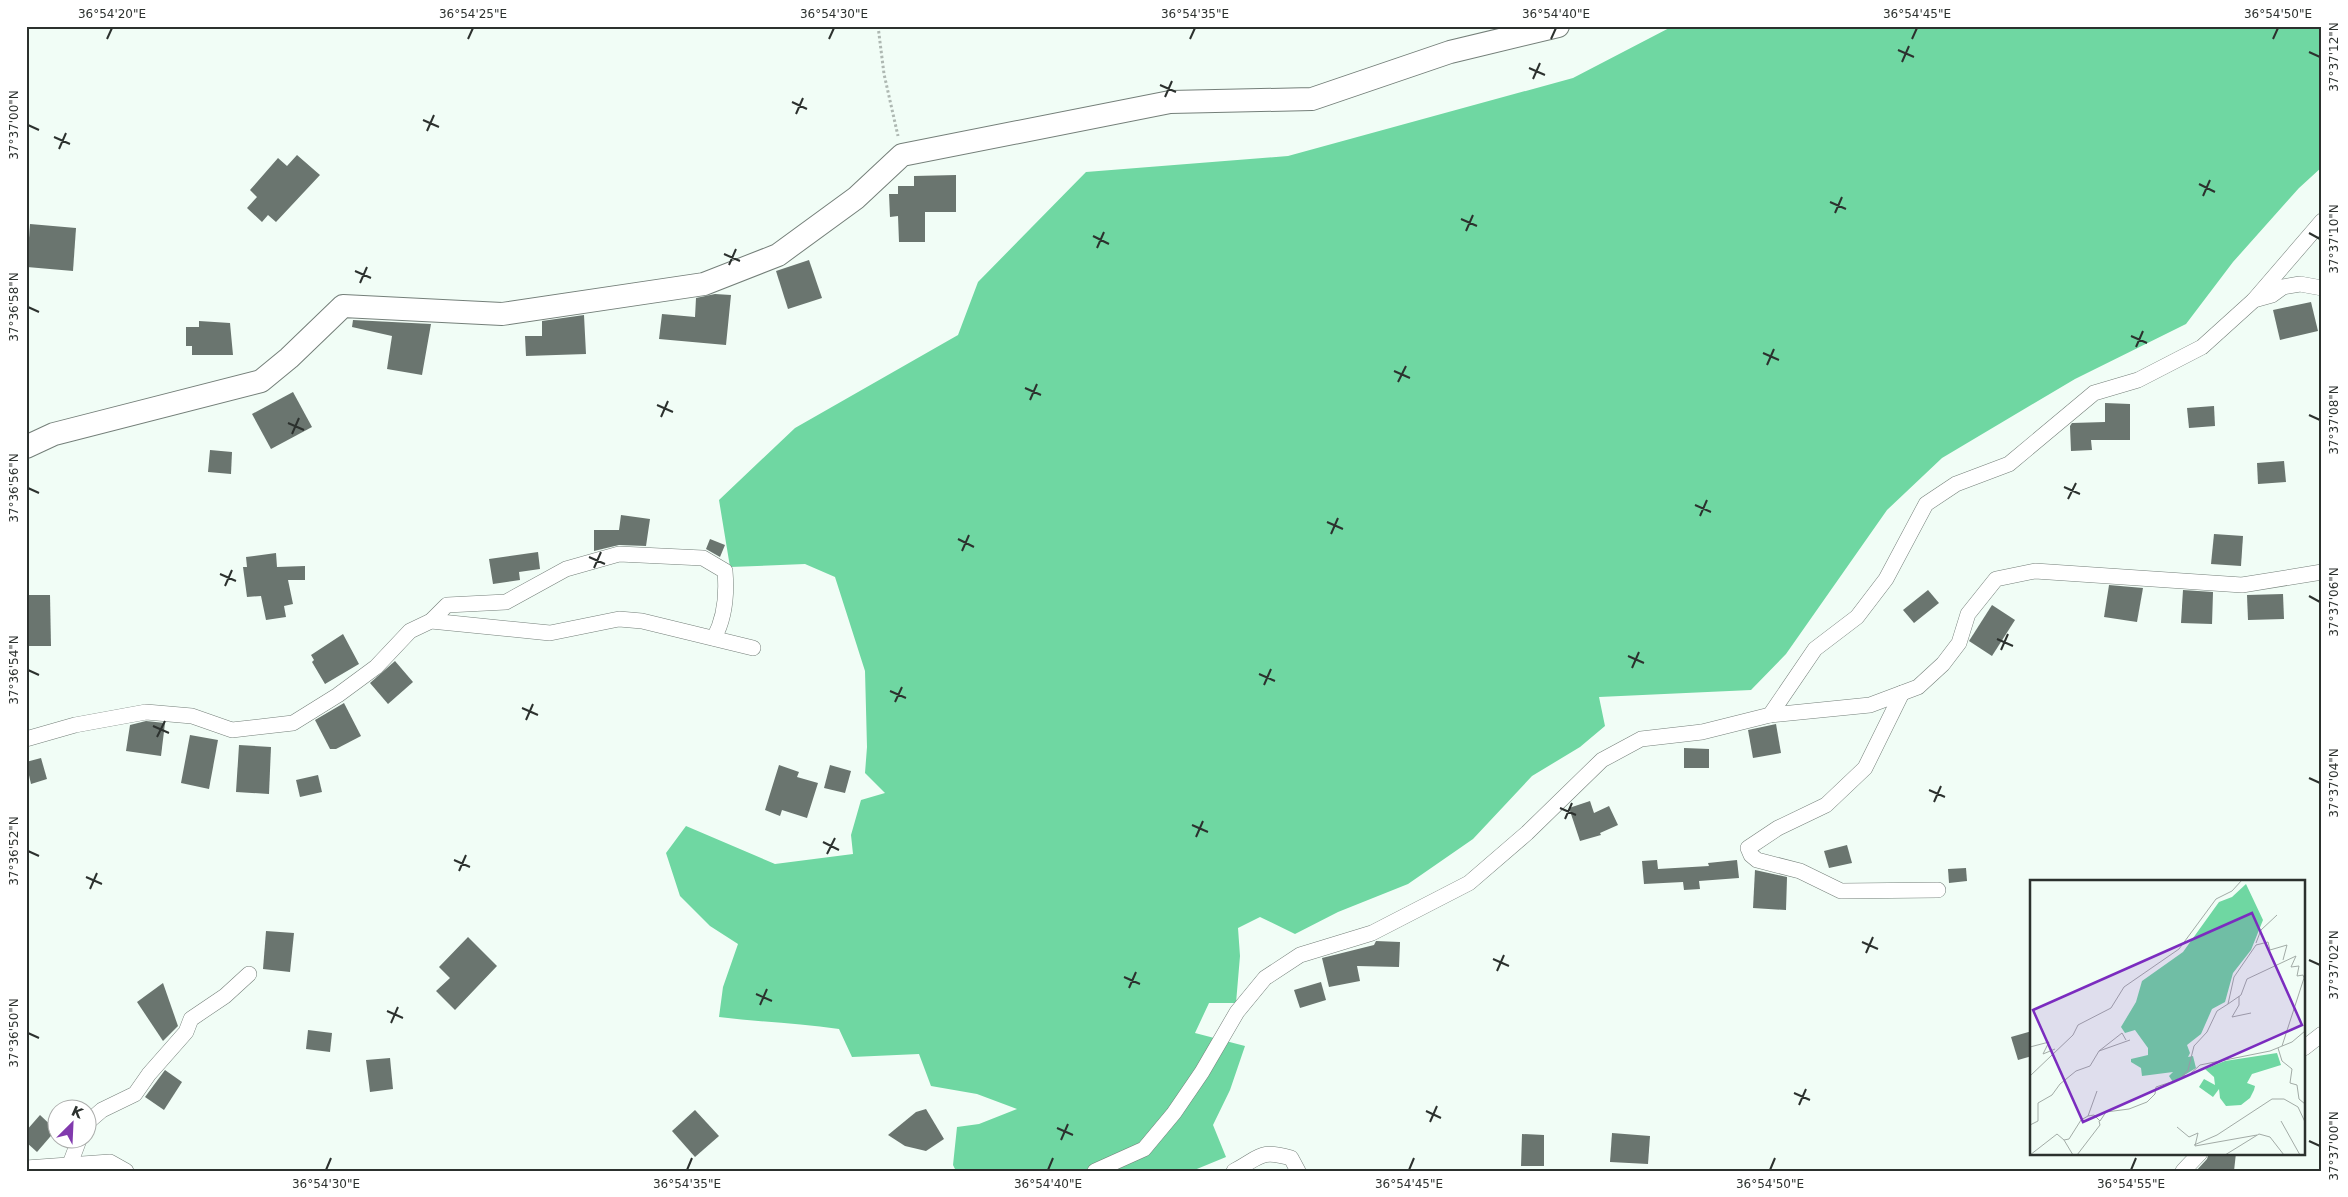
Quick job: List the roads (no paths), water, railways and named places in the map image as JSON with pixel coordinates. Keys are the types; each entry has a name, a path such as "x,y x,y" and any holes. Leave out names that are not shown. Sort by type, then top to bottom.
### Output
{"street":[{"path":"26,447 54,434 261,381 289,358 343,306 502,314 704,284 778,255 856,198 902,155 1170,102 1312,99 1450,52 1558,26"},
{"path":"1770,715 1815,649 1857,617 1886,579 1926,504 1956,484 2009,464 2094,393 2138,380 2202,347 2254,300 2322,222"},
{"path":"2254,300 2272,295 2284,287 2300,284 2322,288"},
{"path":"26,434 54,434"},
{"path":"26,739 75,725 146,712 192,716 232,730 293,722 338,695 376,667 410,631 431,621 447,605 506,602 566,569 619,554 703,558 725,571 726,588 722,624 714,638"},
{"path":"1095,1171 1103,1165 1144,1149 1174,1113 1202,1072 1237,1012 1265,978 1300,954 1372,933 1469,883 1528,833 1602,760 1641,739 1702,732 1770,715 1870,705 1918,687 1943,664 1959,643 1968,614 1996,579 2035,571 2242,585 2322,572"},
{"path":"431,621 550,633 619,619 642,621 753,648"},
{"path":"1902,693 1865,768 1826,805 1778,828 1748,848 1757,860 1800,871 1840,891 1938,890"},
{"path":"98,1113 135,1094 186,1032 191,1019 225,996 249,974"},
{"path":"2306,1046 2322,1034"},
{"path":"70,1164 75,1150"},
{"path":"1234,1171 1252,1162 1263,1153 1273,1153 1291,1158 1298,1171"},
{"path":"2183,1171 2199,1154"},
{"path":"26,1168 110,1162 126,1171"}]}
